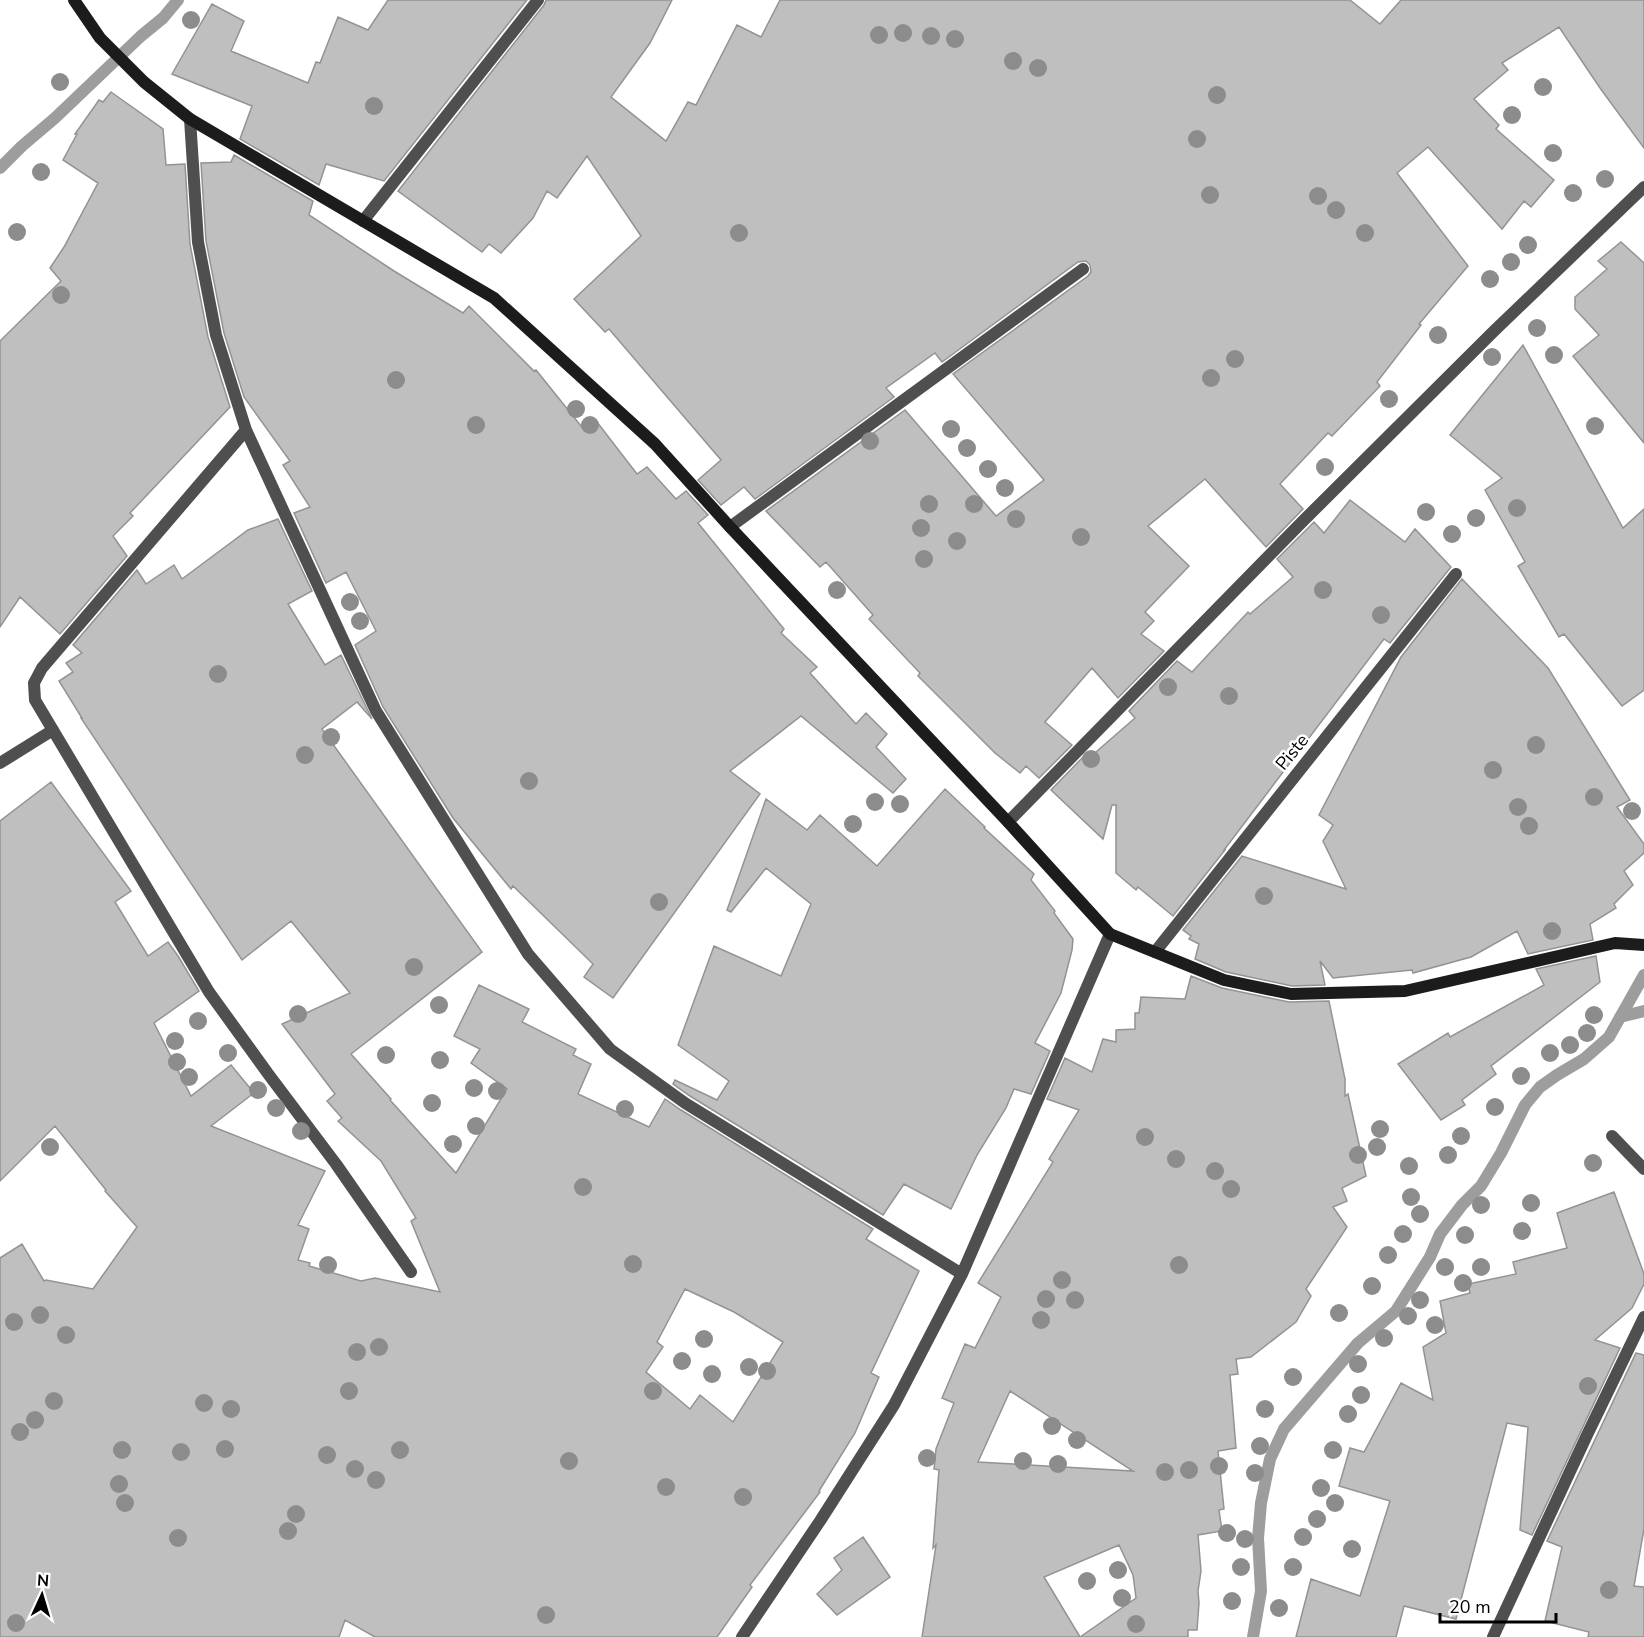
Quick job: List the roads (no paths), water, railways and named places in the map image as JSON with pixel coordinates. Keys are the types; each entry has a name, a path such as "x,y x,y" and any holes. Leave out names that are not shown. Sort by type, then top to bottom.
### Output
{"main road":[{"path":"74,0 100,38 144,82 190,119 494,298 655,444 1110,934 1224,980 1291,994 1406,991 1615,943 1644,945"}],"street":[{"path":"363,221 538,0"},
{"path":"190,119 198,242 216,335 246,430 376,711 528,954 610,1049 685,1103 962,1274"},
{"path":"1008,822 1502,322 1644,187"},
{"path":"730,527 1083,269"},
{"path":"246,430 42,668 34,683 36,700 209,992 336,1164 411,1272"},
{"name":"Piste","path":"1155,952 1456,574"},
{"path":"0,763 53,730"},
{"path":"742,1637 894,1405 962,1274 1110,934"},
{"path":"1612,1136 1644,1168"},
{"path":"1493,1637 1644,1317"}],"waterway":[{"path":"0,168 163,18 178,0"},
{"path":"1253,1637 1261,1591 1258,1538 1261,1503 1270,1459 1284,1429 1358,1343 1396,1311 1430,1257 1440,1234 1462,1205 1481,1186 1501,1153 1525,1105 1540,1087 1584,1059 1609,1037 1644,975"},
{"path":"1620,1017 1644,1011"}]}
